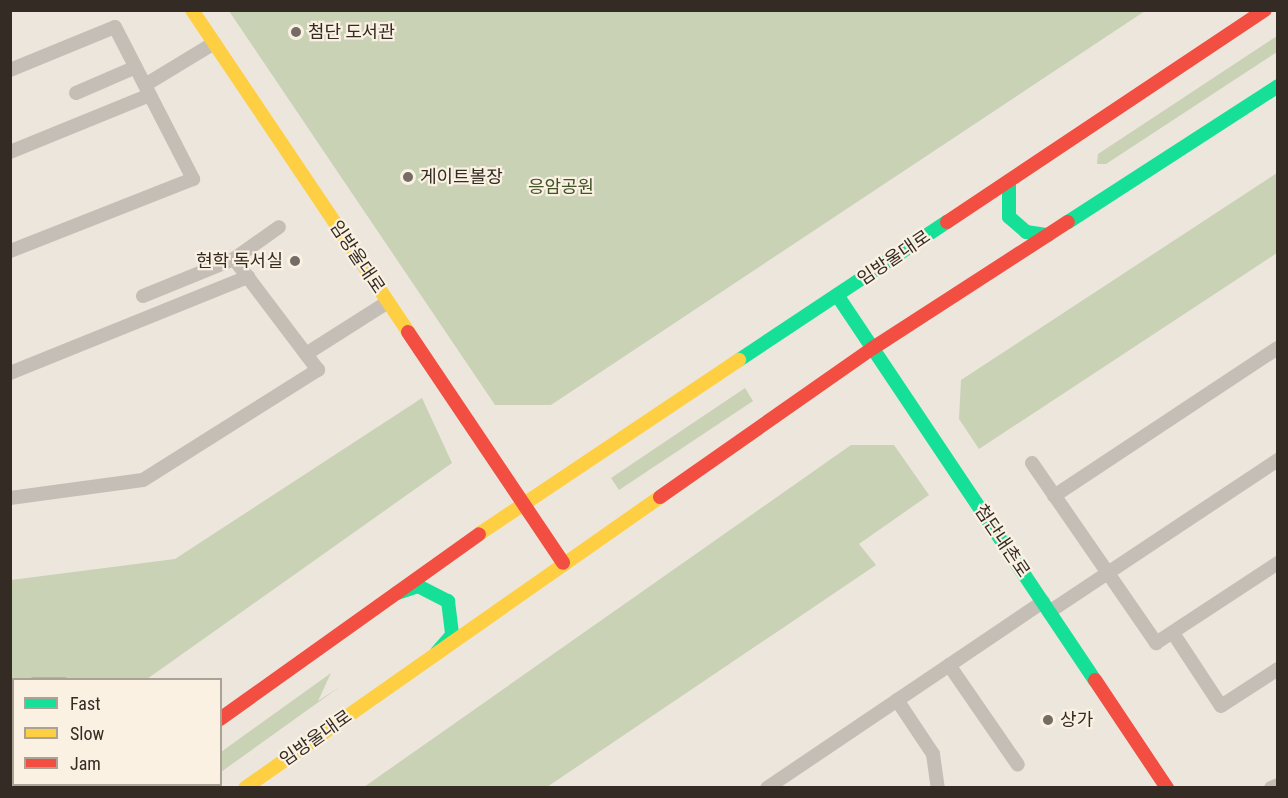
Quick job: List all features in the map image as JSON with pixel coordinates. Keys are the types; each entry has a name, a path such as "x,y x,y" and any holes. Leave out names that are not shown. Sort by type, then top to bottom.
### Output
{"main road":[{"name":"임방울대로","path":"192,10 522,504 564,563"},
{"name":"임방울대로","path":"222,717 522,504 1265,10"},
{"name":"임방울대로","path":"245,788 873,348 1278,86"},
{"path":"1009,181 1005,194 1009,217 1026,232 1048,235"},
{"name":"첨단내촌로","path":"837,295 1167,788"},
{"path":"395,594 418,586 447,601 452,635 437,652"}],"lane":[{"path":"10,70 115,27 193,179 10,250"},
{"path":"10,152 147,90 214,43"},
{"path":"76,93 136,68"},
{"path":"143,296 234,259 279,227"},
{"path":"10,498 143,480 318,370 234,259"},
{"path":"10,373 248,277"},
{"path":"306,354 388,302"},
{"path":"1054,496 1278,348"},
{"path":"767,788 948,665 1046,607 1108,574 1278,460"},
{"path":"1032,463 1156,644 1278,563"},
{"path":"1173,633 1221,706 1278,669"},
{"path":"948,665 1018,765"},
{"path":"897,700 933,754 938,788"},
{"path":"1271,788 1278,785"}],"green space":[{"name":"응암공원","path":"229,11 1145,11 551,405 495,405"},
{"path":"1277,36 1277,52 1106,164 1097,164 1098,154"},
{"path":"1277,173 1277,253 979,449 959,419 961,380"},
{"path":"745,388 753,401 619,490 611,478"},
{"path":"422,398 452,463 148,678 12,678 11,777 11,580 175,559"},
{"path":"851,445 894,445 929,495 859,544 876,565 547,787 364,787"},
{"path":"331,673 318,701 341,686 222,771 222,751"}],"traffic: fast":[{"path":"1068,222 1278,86"},
{"path":"1009,181 1009,217 1026,232 1048,235"},
{"path":"739,360 947,222"},
{"path":"837,295 1095,680"},
{"path":"397,593 418,586 448,601 452,635 437,652"}],"traffic: slow":[{"path":"192,10 408,332"},
{"path":"479,534 739,360"},
{"path":"245,788 660,497"}],"traffic: jam":[{"path":"947,222 1265,10"},
{"path":"660,497 873,348 1068,222"},
{"path":"408,332 563,563"},
{"path":"222,718 479,534"},
{"path":"1095,680 1167,788"}],"place":[{"name":"첨단 도서관","path":"296,32"},
{"name":"게이트볼장","path":"408,177"},
{"name":"현학 독서실","path":"295,261"},
{"name":"상가","path":"1048,720"}]}
